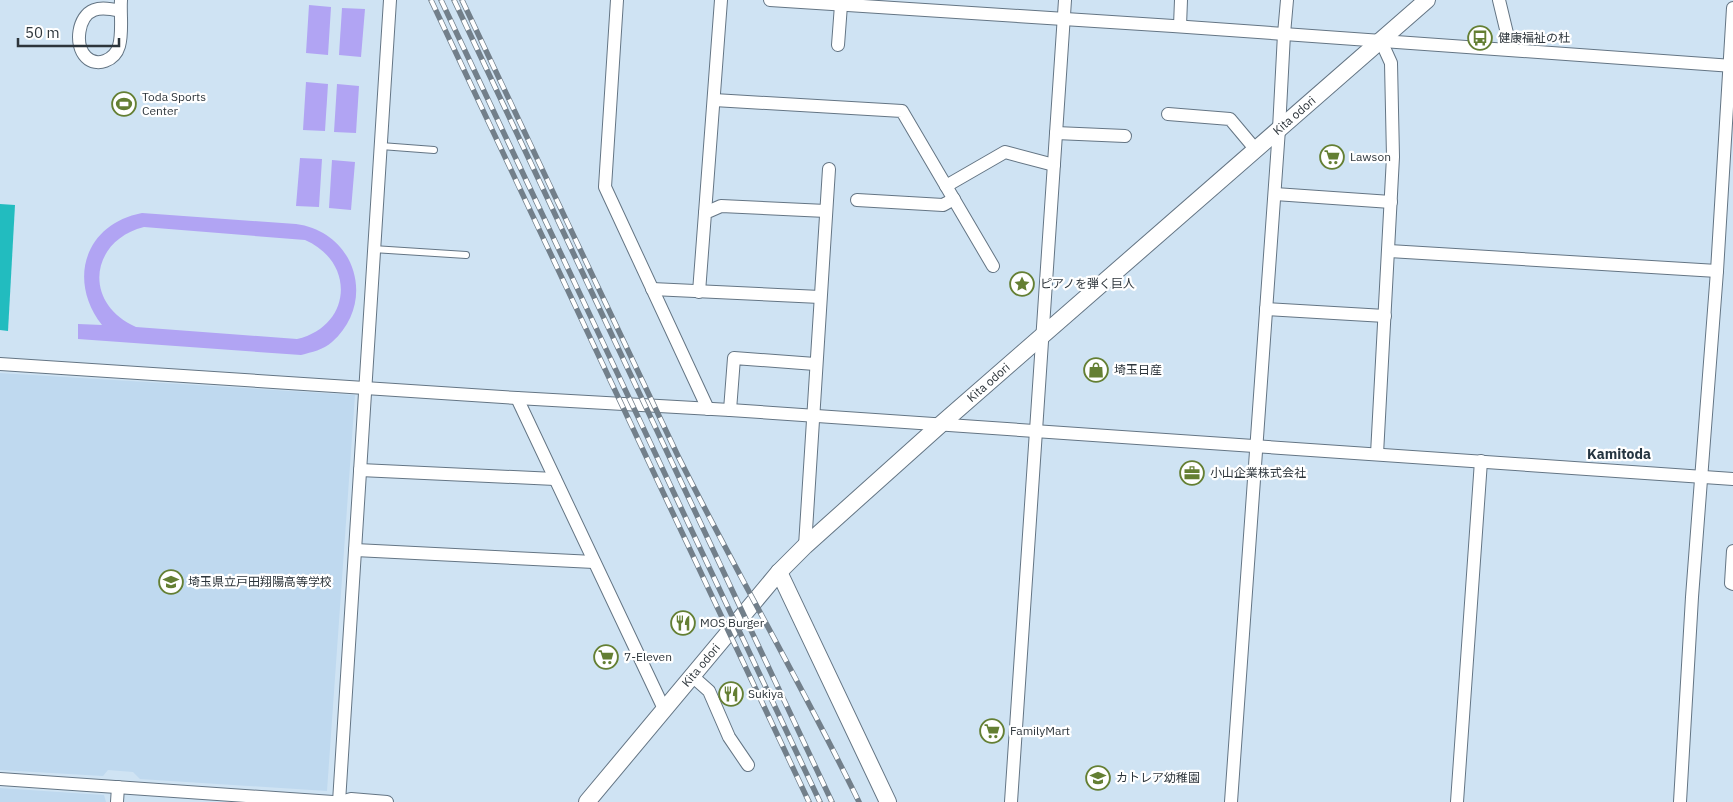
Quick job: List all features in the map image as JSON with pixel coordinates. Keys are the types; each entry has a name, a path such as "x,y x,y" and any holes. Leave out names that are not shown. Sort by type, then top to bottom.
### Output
{"street":[{"path":"387,802 350,799 339,802 390,0"},
{"path":"617,0 605,187 708,409"},
{"path":"699,292 721,0"},
{"path":"770,0 841,5 937,6 1063,20 1180,26 1731,66"},
{"path":"1011,802 1064,0"},
{"path":"1180,26 1181,0"},
{"path":"1231,802 1275,194 1287,0"},
{"name":"Kita odori","path":"587,802 779,572 805,546 940,425 1427,0"},
{"path":"1499,0 1511,50"},
{"path":"121,5 119,47 114,57 105,62 95,61 86,57 81,49 79,37 81,25 86,14 95,9 110,9 121,5"},
{"path":"838,44 841,5"},
{"path":"1680,802 1731,66 1733,8"},
{"path":"1377,454 1393,157 1391,63 1381,41"},
{"path":"714,100 902,111 992,266"},
{"path":"1168,114 1230,119 1256,150"},
{"path":"1056,133 1126,136"},
{"path":"946,186 1005,152 1054,165"},
{"path":"805,546 829,169"},
{"path":"1275,194 1391,202"},
{"path":"857,200 943,205 954,200"},
{"path":"705,213 721,206 826,211"},
{"path":"1389,251 1717,271"},
{"path":"652,289 820,297"},
{"path":"1266,309 1385,316"},
{"path":"730,410 734,358 816,364"},
{"path":"0,364 730,410 1733,479"},
{"path":"517,398 664,709"},
{"path":"1457,802 1481,461"},
{"path":"360,470 555,479"},
{"path":"355,550 594,562"},
{"path":"1733,551 1731,584 1733,584"},
{"path":"779,572 888,802"},
{"path":"692,675 709,691 729,737 748,765"},
{"path":"0,779 333,802"},
{"path":"117,802 118,787"}],"lane":[{"path":"380,146 434,150"},
{"path":"373,249 466,255"}],"shaded area":[{"path":"309,5 331,7 328,55 306,53"},
{"path":"342,8 365,9 361,57 339,55"},
{"path":"306,82 328,84 325,131 303,130"},
{"path":"337,84 359,86 356,133 334,132"},
{"path":"300,158 322,159 319,207 296,206"},
{"path":"332,160 355,162 351,210 329,208"},
{"path":"0,204 15,205 8,331 0,330"},
{"path":"142,213 296,224 317,230 333,240 346,254 353,271 356,289 354,308 346,326 329,345 301,355 78,339 78,324 102,325 91,308 85,290 84,273 88,256 95,241 107,229 122,219","holes":["144,227 305,240 322,250 333,263 339,278 341,293 337,308 329,321 315,332 297,339 136,327 119,317 107,304 101,289 100,274 103,259 112,245 126,234"]},
{"name":"埼玉県立戸田翔陽高等学校","path":"0,373 355,395 327,791 140,779 133,772 108,770 103,776 0,770"},
{"path":"0,788 104,795 106,802 0,802"}],"railway":[{"path":"431,0 809,802"},
{"path":"441,0 820,802"},
{"path":"454,0 832,802"},
{"path":"462,0 678,456 859,802"}],"place":[{"name":"健康福祉の杜","path":"1480,38"},
{"name":"Toda Sports Center","path":"124,104"},
{"name":"Lawson","path":"1332,157"},
{"name":"ピアノを弾く巨人","path":"1022,284"},
{"name":"埼玉日産","path":"1096,370"},
{"name":"小山企業株式会社","path":"1192,473"},
{"name":"埼玉県立戸田翔陽高等学校","path":"171,582"},
{"name":"MOS Burger","path":"683,623"},
{"name":"7-Eleven","path":"606,657"},
{"name":"Sukiya","path":"731,694"},
{"name":"FamilyMart","path":"992,731"},
{"name":"カトレア幼稚園","path":"1098,778"}],"district":[{"name":"Kamitoda","path":"1619,454"}]}
